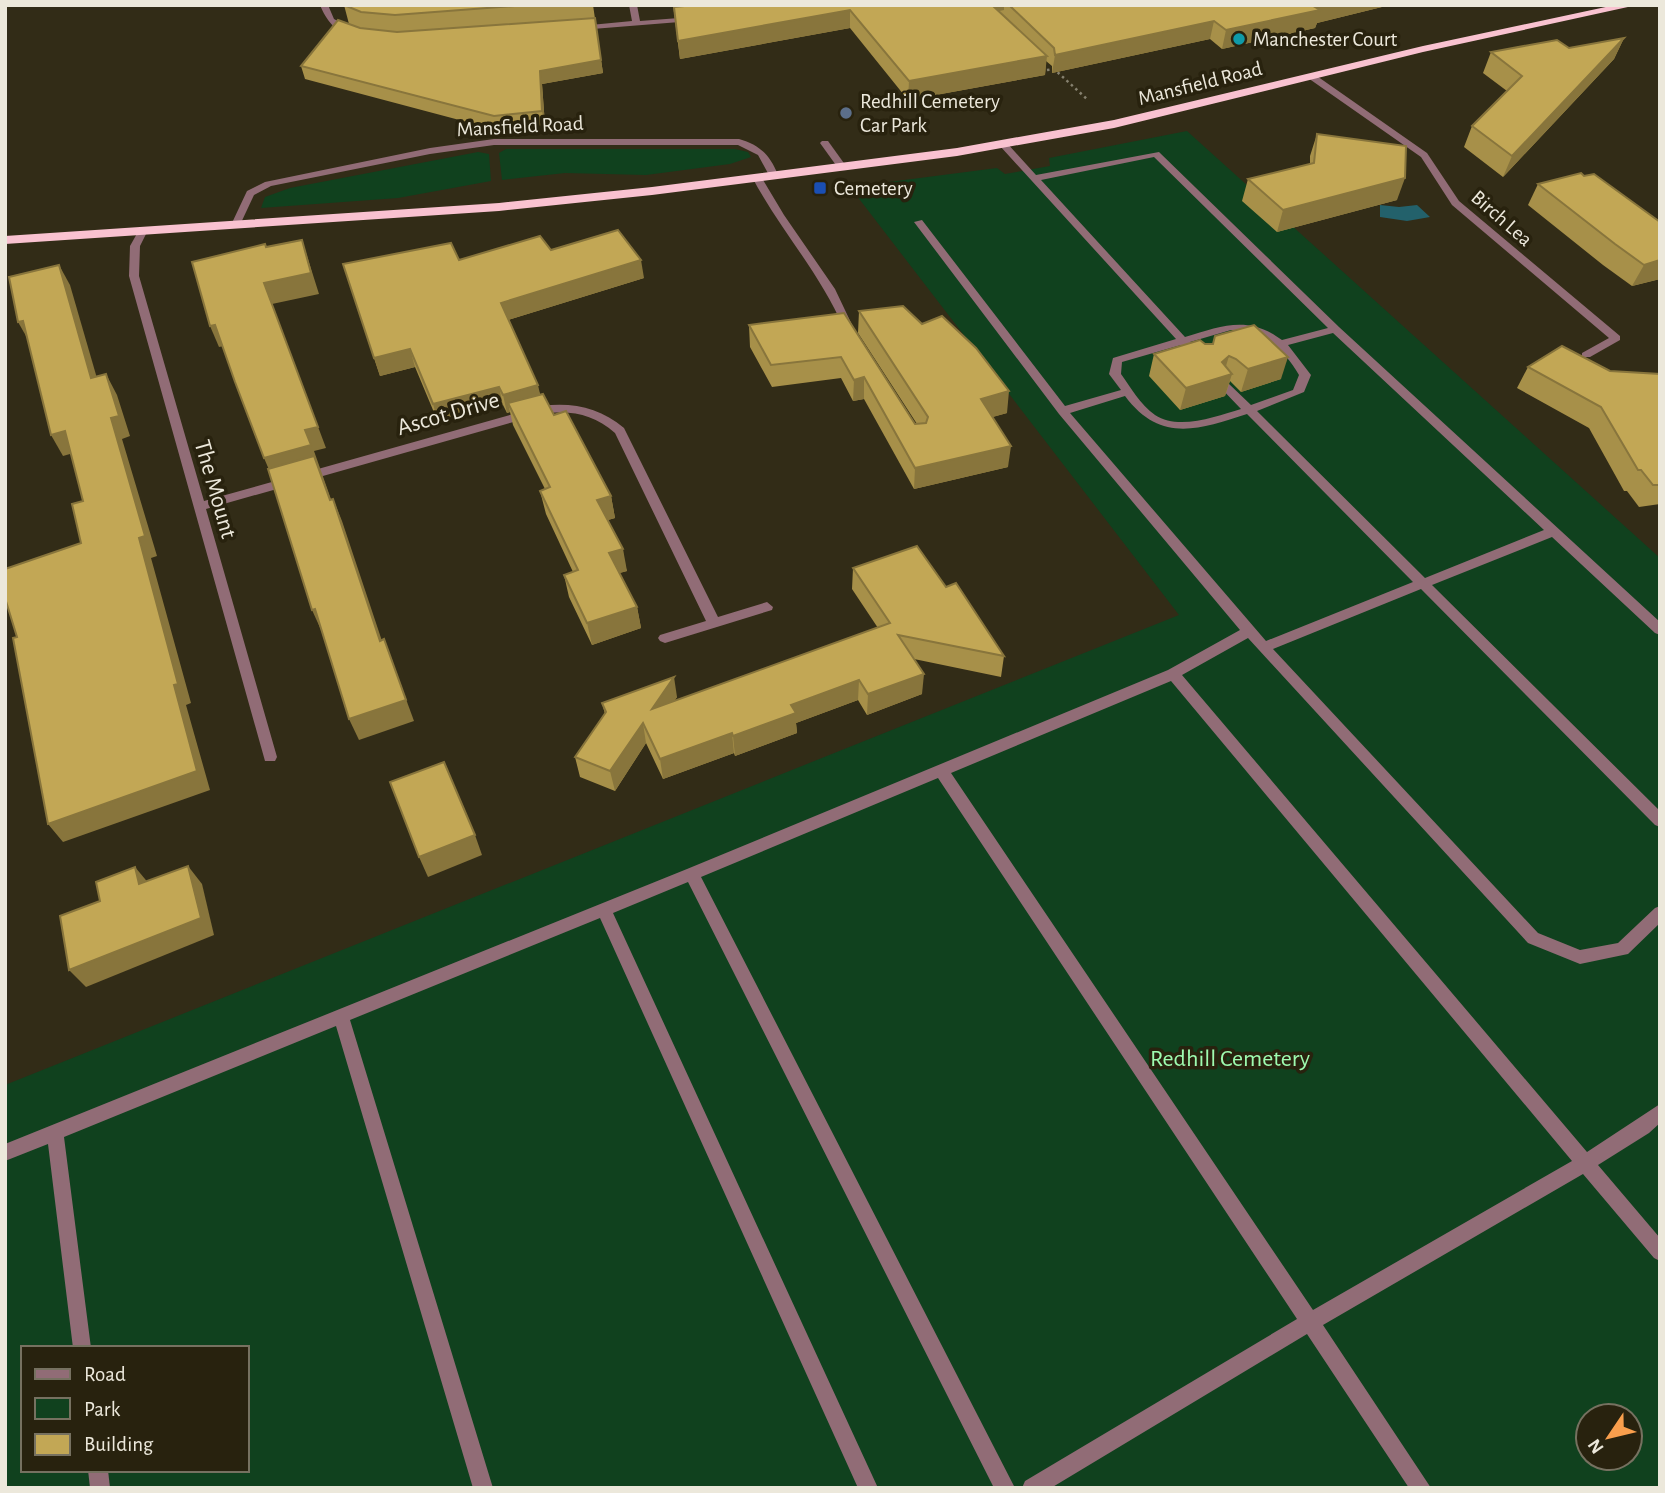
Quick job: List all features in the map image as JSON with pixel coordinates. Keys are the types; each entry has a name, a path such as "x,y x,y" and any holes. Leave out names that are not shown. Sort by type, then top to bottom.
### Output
{"highway":[{"name":"Mansfield Road","path":"5,240 499,207 773,175 1003,144 1114,124 1483,36 1632,5"}],"street":[{"path":"324,5 330,20 345,30 358,34"},
{"path":"633,5 636,24"},
{"path":"572,28 704,18"},
{"name":"Birch Lea","path":"1311,76 1424,155 1455,203 1616,338 1587,355"},
{"name":"Mansfield Road","path":"236,226 250,193 268,184 430,151 494,142 739,142 753,145 762,153 773,175"},
{"path":"825,143 841,166"},
{"path":"1003,144 1196,355"},
{"path":"1034,178 1156,154 1335,329 1660,630"},
{"path":"757,177 772,209 839,302 854,342"},
{"path":"919,222 1063,411 1249,631 1532,938 1580,957 1622,949 1660,913"},
{"name":"The Mount","path":"142,232 135,246 134,276 270,757"},
{"path":"1231,327 1247,327 1281,344 1298,361 1305,375 1304,383 1298,392 1186,427 1159,422 1147,414 1115,374 1117,360 1183,341 1231,327"},
{"path":"1281,344 1335,329"},
{"path":"1224,385 1660,821"},
{"path":"1063,411 1129,391"},
{"name":"Ascot Drive","path":"199,507 542,410 566,406 606,418 620,431 714,623"},
{"path":"1264,647 1553,531"},
{"path":"665,638 766,607"},
{"path":"5,1153 692,874 1172,674 1249,631"},
{"path":"1172,674 1660,1252"},
{"path":"941,770 1421,1488"},
{"path":"692,874 1005,1488"},
{"path":"604,909 868,1488"},
{"path":"341,1016 483,1488"},
{"path":"1032,1488 1584,1164 1643,1127 1660,1112"},
{"path":"55,1133 82,1346"}],"path":[{"path":"1047,70 1054,69 1114,124"}],"green space":[{"name":"Redhill Cemetery","path":"1187,131 1660,558 1660,1488 5,1488 5,1085 1179,615 850,187 997,168 1005,174 1050,166 1049,158"},
{"path":"506,149 735,149 748,152 751,157 730,164 646,175 565,173 502,180 499,153"},
{"path":"478,152 489,154 491,181 398,198 261,208 265,197 290,188"}],"water":[{"path":"1380,205 1417,205 1430,217 1407,221 1380,217"}],"building":[{"path":"344,5 528,5 395,15 361,12"},
{"path":"992,5 1047,56 909,81 850,10 678,41 674,7"},
{"path":"1009,5 1321,5 1315,7 1320,10 1226,30 1214,21 1055,55 1054,48"},
{"path":"595,18 601,60 540,71 542,111 494,116 301,66 338,20 360,28 397,32"},
{"path":"1624,38 1512,156 1472,126 1522,76 1491,52 1557,40 1569,48"},
{"path":"1317,134 1406,146 1405,178 1283,210 1248,179 1314,163"},
{"path":"1581,173 1584,176 1594,174 1660,222 1660,260 1644,265 1538,184"},
{"path":"618,230 641,260 501,303 538,385 503,395 499,387 433,404 410,349 374,358 343,264 451,243 459,260 540,236 551,250"},
{"path":"302,240 311,273 264,283 318,427 305,430 311,445 264,458 215,325 210,326 192,262 265,244 266,247"},
{"path":"59,265 91,378 106,374 119,416 111,418 145,536 139,538 178,684 174,685 197,771 48,824 13,638 17,637 5,598 5,569 81,543 72,504 83,501 65,431 51,435 23,321 18,322 9,277"},
{"path":"903,306 922,324 942,316 976,348 1009,391 981,399 1011,446 915,468 864,377 854,380 841,357 771,365 749,325 844,313 915,424 926,423 928,417 859,311"},
{"path":"1254,325 1288,357 1248,369 1229,356 1222,362 1232,374 1186,388 1154,354 1200,340 1205,344 1213,344 1215,336"},
{"path":"1562,346 1610,371 1660,374 1660,485 1653,485 1641,470 1638,470 1601,407 1528,367"},
{"path":"543,394 554,415 566,411 611,496 597,500 623,549 609,553 637,607 587,623 564,575 578,570 540,491 550,487 508,403"},
{"path":"314,456 330,500 333,499 380,641 384,639 406,700 349,719 268,469"},
{"path":"917,546 946,587 956,583 1004,656 898,635 924,674 868,694 859,680 791,705 796,713 660,759 643,723 610,771 575,757 606,712 602,703 674,677 652,709 890,623 853,568"},
{"path":"444,762 475,835 419,857 390,782"},
{"path":"188,866 201,918 69,970 60,916 100,901 96,882 135,867 139,884"}],"place":[{"name":"Manchester Court","path":"1239,39"},
{"name":"Redhill Cemetery Car Park","path":"846,113"},
{"name":"Cemetery","path":"820,188"}]}
